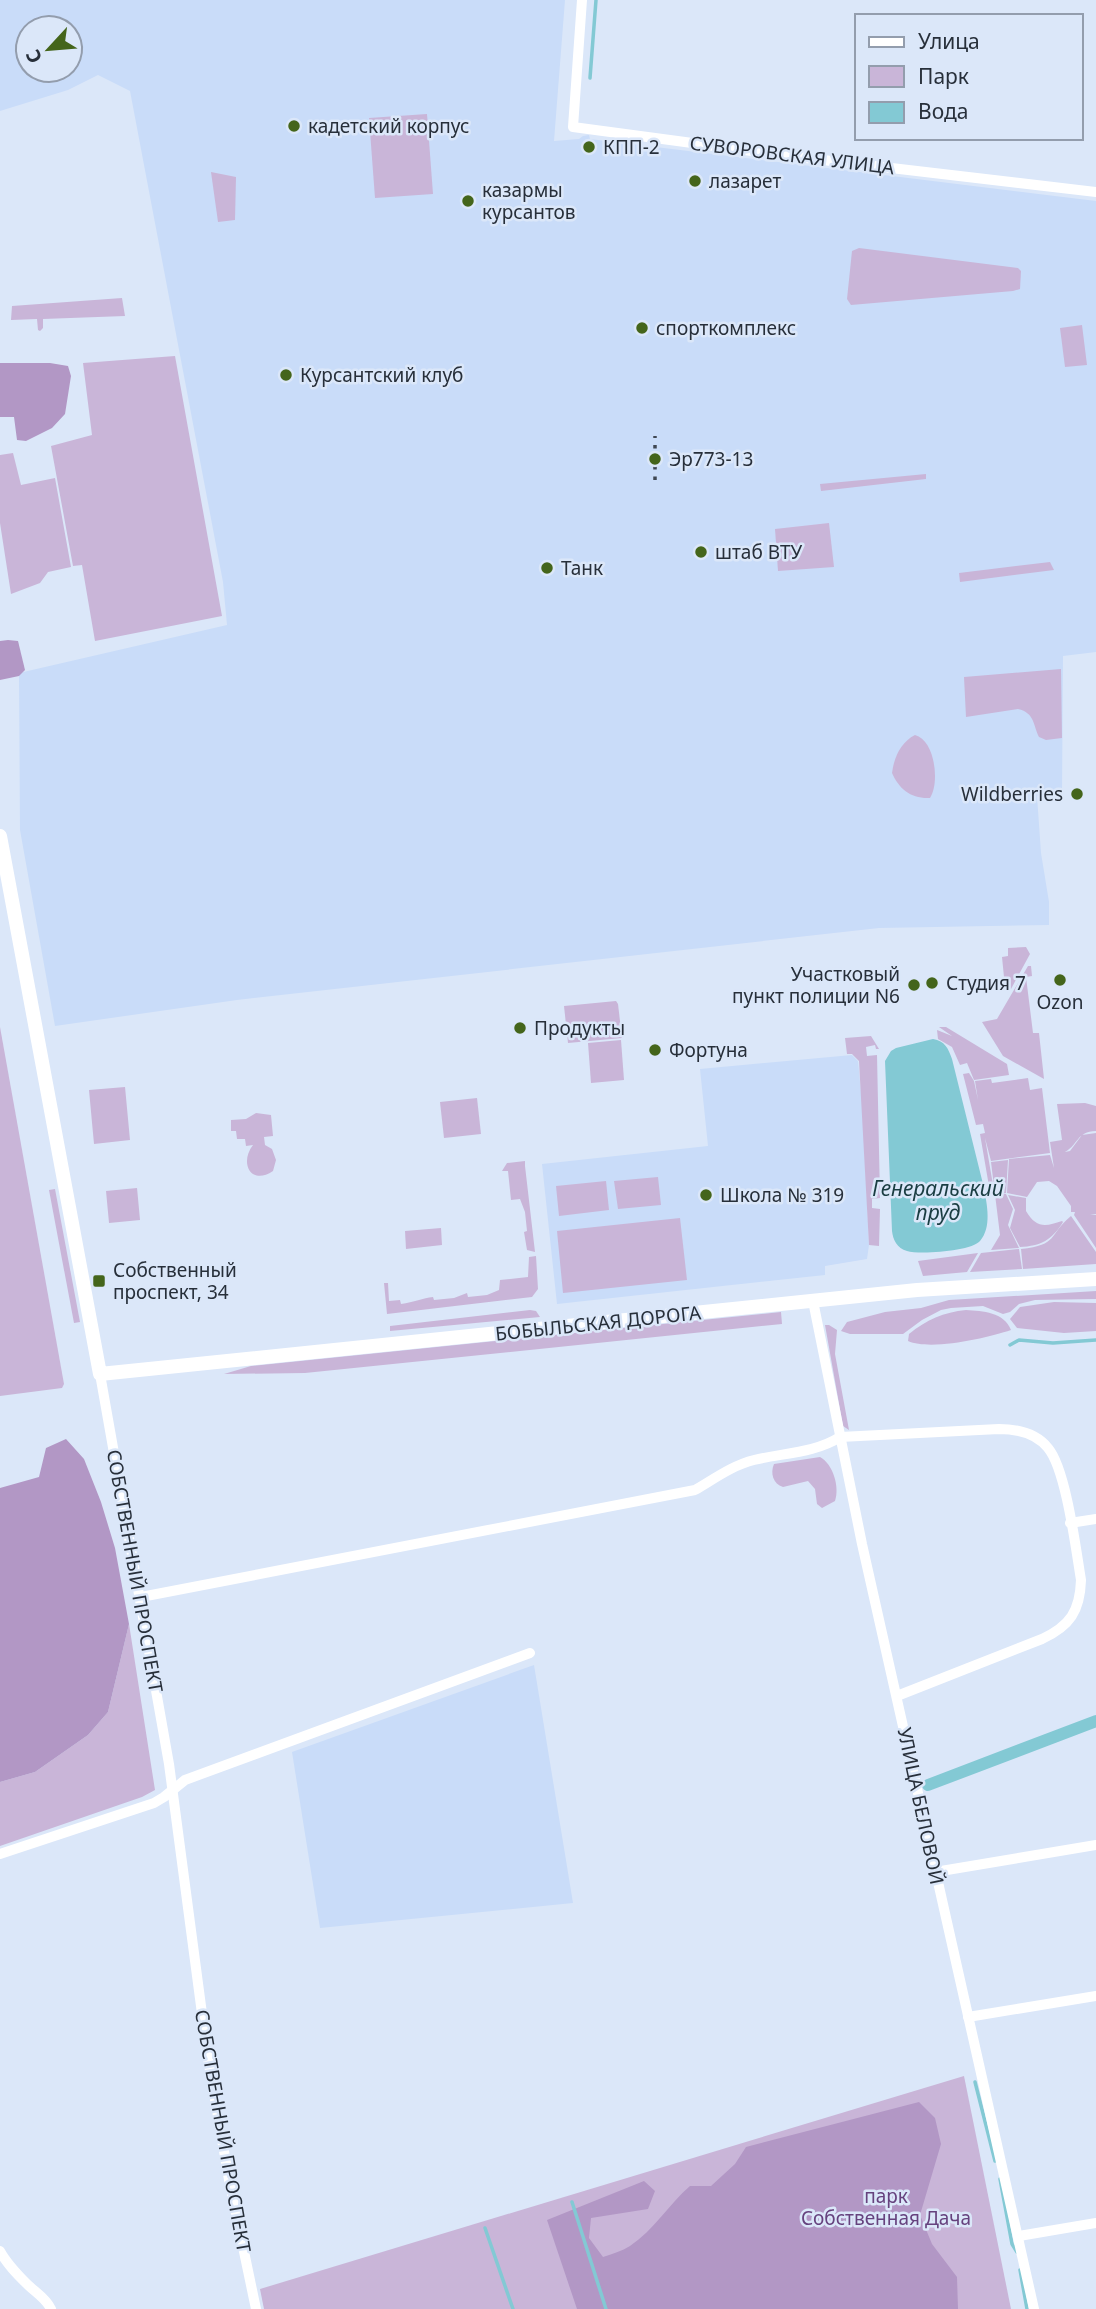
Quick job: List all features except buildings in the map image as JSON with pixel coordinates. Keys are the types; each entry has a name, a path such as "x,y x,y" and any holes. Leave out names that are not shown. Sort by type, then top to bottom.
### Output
{"street":[{"name":"СУВОРОВСКАЯ УЛИЦА","path":"582,0 573,127 789,156 1096,192"},
{"name":"СОБСТВЕННЫЙ ПРОСПЕКТ","path":"0,836 141,1597 172,1790 208,2059 229,2180 256,2309"},
{"name":"БОБЫЛЬСКАЯ ДОРОГА","path":"100,1374 1001,1283 1096,1279"},
{"name":"УЛИЦА БЕЛОВОЙ","path":"813,1301 839,1437 1034,2309"},
{"path":"141,1597 695,1490 738,1465 827,1446 839,1437 999,1429 1021,1431 1042,1442 1056,1459 1082,1580 1081,1593 1070,1620 1058,1632 897,1696"},
{"path":"1070,1523 1096,1519"},
{"path":"0,1854 154,1803 185,1780 198,1774 530,1653"},
{"path":"935,1872 1096,1845"},
{"path":"968,2017 1096,1996"},
{"path":"1019,2235 1096,2223"},
{"path":"0,2251 5,2261 28,2285 48,2301 51,2309"}],"shaded area":[{"path":"0,0 565,0 554,141 579,139 589,135 590,139 1096,201 1096,652 1063,656 1062,794 1037,796 1041,853 1049,902 1049,925 879,928 237,1000 55,1026 20,830 19,673 227,625 223,582 130,91 98,75 84,82 84,14 14,14 14,84 80,84 0,111"},
{"name":"Школа № 319","path":"852,1055 858,1061 863,1113 869,1245 867,1259 825,1266 825,1275 557,1304 542,1164 708,1146 700,1069"},
{"path":"534,1665 573,1903 320,1928 292,1752"}],"green space":[{"path":"427,114 433,194 375,198 369,118"},
{"path":"211,172 236,177 235,220 218,222"},
{"path":"859,248 1018,268 1021,271 1020,289 851,305 847,299 852,251"},
{"path":"122,298 125,316 43,319 43,328 40,331 37,319 11,320 12,306"},
{"path":"1082,325 1087,365 1065,367 1060,328"},
{"path":"175,356 222,616 95,641 82,565 73,566 51,446 92,435 83,363"},
{"path":"0,363 50,363 68,366 71,376 65,414 52,428 26,441 17,440 14,417 0,417"},
{"path":"13,453 21,485 55,478 71,567 48,572 40,583 11,594 0,523 0,455"},
{"path":"926,474 926,479 821,491 820,484"},
{"path":"829,523 834,567 778,571 775,529"},
{"path":"1050,562 1054,570 960,582 959,573"},
{"path":"0,641 18,641 25,670 19,676 0,680"},
{"path":"1061,669 1062,738 1046,740 1039,737 1031,716 1018,709 966,717 964,677"},
{"path":"915,735 927,745 934,763 935,783 930,798 917,797 906,792 892,773 899,751"},
{"path":"1026,947 1030,954 1011,989 1005,987 1002,957 1008,956 1008,948"},
{"path":"1028,966 1031,966 1032,976 1026,977 1033,1033 1039,1033 1044,1079 1003,1056 982,1022 997,1019"},
{"path":"616,1001 622,1038 568,1043 564,1006"},
{"path":"0,1027 64,1384 62,1388 0,1396"},
{"path":"939,1027 946,1027 1007,1064 1009,1075 974,1080 967,1063 960,1065 952,1047 938,1039 937,1030 952,1036"},
{"path":"871,1036 879,1049 876,1049 875,1045 866,1047 867,1056 877,1055 880,1198 872,1199 872,1208 880,1209 879,1246 869,1245 859,1061 852,1054 847,1054 845,1038"},
{"path":"621,1040 624,1080 591,1083 588,1043"},
{"path":"969,1073 974,1081 978,1100 975,1081 991,1079 992,1083 1028,1078 1030,1090 1042,1088 1050,1153 991,1161 985,1138 994,1191 990,1192 980,1134 985,1133 983,1124 976,1125 963,1074"},
{"path":"125,1087 130,1140 94,1144 89,1090"},
{"path":"477,1098 481,1134 444,1138 440,1102"},
{"path":"1085,1103 1096,1106 1096,1131 1083,1135 1096,1133 1096,1214 1090,1214 1096,1215 1096,1248 1074,1215 1075,1212 1071,1212 1071,1206 1057,1186 1049,1181 1037,1182 1027,1197 1007,1193 1009,1159 1050,1155 1054,1168 1050,1142 1062,1140 1057,1104"},
{"path":"256,1113 271,1115 273,1136 264,1137 265,1145 272,1149 276,1160 273,1171 259,1176 253,1174 247,1165 253,1145 246,1146 245,1139 237,1139 236,1131 231,1131 231,1120 246,1119"},
{"path":"1008,1160 1006,1193 1001,1193 1006,1194 1013,1209 1008,1225 1019,1248 991,1250 1000,1235 991,1162"},
{"path":"525,1161 535,1252 527,1250 525,1212 520,1199 511,1200 508,1171 502,1171 507,1163"},
{"path":"658,1177 661,1205 618,1209 614,1181"},
{"path":"606,1181 609,1210 559,1216 556,1186"},
{"path":"137,1188 140,1220 109,1223 106,1191"},
{"path":"55,1189 80,1322 74,1323 49,1190"},
{"path":"1008,1195 1026,1198 1026,1211 1033,1221 1041,1225 1063,1222 1045,1241 1020,1247 1010,1228 1015,1210"},
{"path":"1071,1216 1096,1252 1096,1264 1023,1269 1021,1249 1047,1242"},
{"path":"680,1218 687,1280 563,1293 557,1231"},
{"path":"441,1228 442,1245 406,1249 405,1231"},
{"path":"1019,1249 1022,1269 970,1272 981,1253"},
{"path":"978,1253 967,1272 923,1276 918,1261"},
{"path":"536,1256 538,1289 532,1297 387,1314 384,1283 388,1283 389,1301 400,1300 401,1304 433,1297 434,1300 454,1298 467,1293 468,1297 487,1295 499,1290 500,1280 528,1277 529,1257"},
{"path":"1096,1291 1096,1299 1035,1300 1019,1304 1003,1314 983,1306 941,1310 903,1334 850,1334 841,1331 847,1322 949,1300"},
{"path":"1054,1302 1096,1303 1096,1331 1064,1333 1017,1328 1010,1319 1020,1307"},
{"path":"966,1310 998,1316 1011,1330 974,1340 944,1344 918,1344 908,1341 909,1334 929,1321"},
{"path":"536,1311 540,1317 390,1331 390,1326"},
{"path":"781,1312 782,1324 305,1373 224,1374 251,1366"},
{"path":"825,1325 837,1330 835,1354 849,1430 843,1426"},
{"path":"66,1439 84,1459 101,1502 115,1548 129,1624 108,1712 88,1735 35,1772 0,1782 0,1488 39,1477 46,1448"},
{"path":"820,1457 832,1470 837,1489 835,1501 822,1508 817,1504 815,1489 808,1481 783,1487 775,1481 772,1474 774,1464"},
{"path":"129,1624 155,1790 142,1797 0,1846 0,1782 35,1772 88,1735 108,1712"},
{"name":"парк Собственная Дача","path":"964,2076 1011,2309 264,2309 260,2289"},
{"path":"919,2102 935,2118 941,2144 920,2215 932,2244 957,2277 958,2309 577,2309 547,2220 644,2181 655,2191 648,2209 591,2218 589,2238 603,2257 639,2240 690,2186 711,2186 735,2164 746,2147"}],"water":[{"name":"Генеральский пруд","path":"933,1039 945,1046 952,1059 984,1188 987,1223 984,1235 975,1244 945,1251 914,1252 898,1246 892,1231 885,1061 896,1048"}],"waterway":[{"path":"590,78 596,0"},
{"path":"1010,1345 1019,1340 1053,1343 1096,1340"},
{"path":"928,1785 1096,1721"},
{"path":"975,2082 995,2161"},
{"path":"1000,2179 1012,2244 1017,2252"},
{"path":"572,2202 606,2309"},
{"path":"485,2228 513,2309"},
{"path":"1020,2270 1027,2309"}],"railway":[{"path":"655,436 655,480"}],"place":[{"name":"кадетский корпус","path":"294,126"},
{"name":"КПП-2","path":"589,147"},
{"name":"лазарет","path":"695,181"},
{"name":"казармы курсантов","path":"468,201"},
{"name":"спорткомплекс","path":"642,328"},
{"name":"Курсантский клуб","path":"286,375"},
{"name":"Эр773-13","path":"655,459"},
{"name":"штаб ВТУ","path":"701,552"},
{"name":"Танк","path":"547,568"},
{"name":"Wildberries","path":"1077,794"},
{"name":"Ozon","path":"1060,980"},
{"name":"Студия 7","path":"932,983"},
{"name":"Участковый пункт полиции N6","path":"914,985"},
{"name":"Продукты","path":"520,1028"},
{"name":"Фортуна","path":"655,1050"},
{"name":"Школа № 319","path":"706,1195"},
{"name":"Собственный проспект, 34","path":"99,1281"}]}
